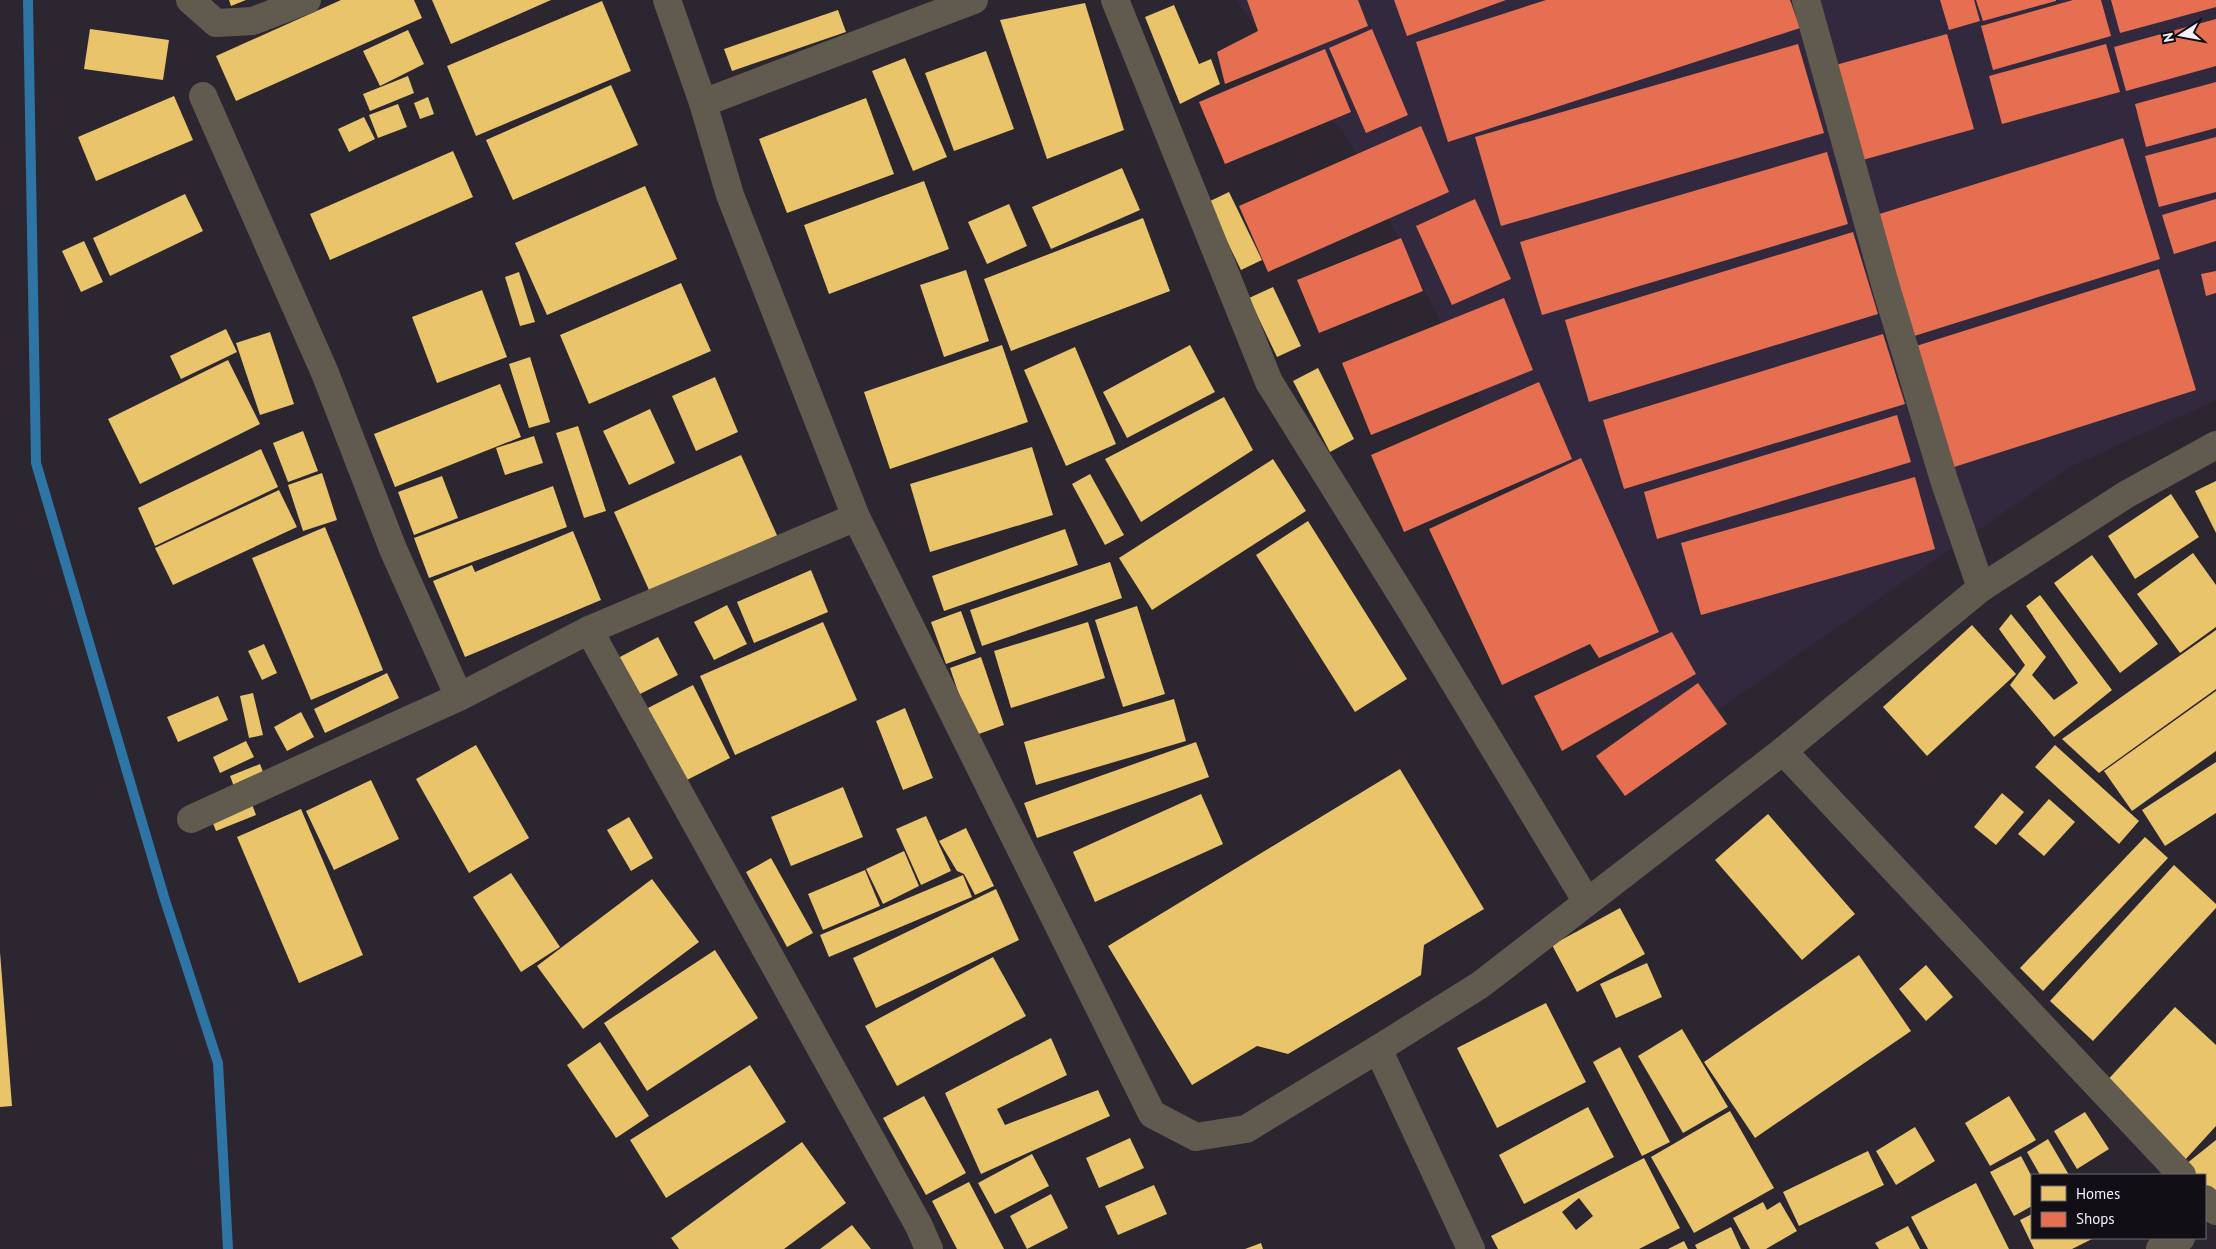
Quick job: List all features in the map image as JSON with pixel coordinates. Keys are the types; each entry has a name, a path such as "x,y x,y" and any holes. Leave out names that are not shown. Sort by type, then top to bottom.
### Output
{"street":[{"path":"190,0 216,23 253,21 308,0"},
{"path":"667,0 703,103 730,196 856,517 1152,1114 1196,1137 1246,1129 1480,985 1783,751 1981,588 2127,494 2216,445"},
{"path":"703,103 974,0"},
{"path":"1116,0 1269,382 1412,612 1587,902"},
{"path":"1806,0 1888,293 1944,480 1981,588"},
{"path":"203,96 325,373 393,549 460,697"},
{"path":"191,819 460,697 589,630 856,517"},
{"path":"589,630 919,1226 929,1249"},
{"path":"1783,751 2181,1174"},
{"path":"1378,1049 1471,1249"},
{"path":"2206,1200 2216,1211"},
{"path":"2160,1249 2179,1239"}],"shaded area":[{"path":"1235,0 2216,0 2216,400 2070,467 1658,751 1349,141"}],"building: Homes":[{"path":"229,0 246,0 231,6"},
{"path":"341,0 414,0 422,18 236,101 216,56"},
{"path":"432,0 551,0 451,44"},
{"path":"602,1 631,71 476,136 447,66"},
{"path":"1085,3 1124,130 1047,159 1000,20"},
{"path":"1174,5 1199,64 1211,59 1220,84 1180,104 1145,17"},
{"path":"838,10 846,32 732,71 724,49"},
{"path":"90,29 169,40 163,80 84,69"},
{"path":"408,30 424,64 380,86 363,51"},
{"path":"986,51 1014,129 954,151 925,73"},
{"path":"905,58 947,157 913,171 872,71"},
{"path":"408,76 414,93 370,111 363,94"},
{"path":"611,85 638,145 513,200 486,140"},
{"path":"174,96 193,140 96,181 78,137"},
{"path":"428,97 434,114 420,119 414,103"},
{"path":"866,98 894,174 787,213 759,139"},
{"path":"398,104 407,127 378,138 369,115"},
{"path":"364,117 375,139 349,152 338,129"},
{"path":"453,151 473,197 330,260 310,214"},
{"path":"1122,168 1140,210 1051,249 1032,207"},
{"path":"924,181 949,249 829,294 804,225"},
{"path":"645,186 677,259 547,315 515,243"},
{"path":"1229,192 1262,260 1241,270 1208,202"},
{"path":"185,194 203,231 110,276 93,238"},
{"path":"1009,204 1027,246 987,264 968,222"},
{"path":"1143,218 1170,291 1011,351 984,279"},
{"path":"84,241 103,282 81,292 62,251"},
{"path":"966,270 989,341 944,357 920,285"},
{"path":"519,272 535,322 520,326 505,277"},
{"path":"681,283 711,351 589,404 560,335"},
{"path":"1273,287 1301,346 1277,357 1249,298"},
{"path":"482,290 507,357 437,383 412,317"},
{"path":"226,329 237,352 181,379 170,356"},
{"path":"270,332 294,404 260,415 236,343"},
{"path":"1002,345 1028,422 890,469 864,392"},
{"path":"1190,345 1215,392 1127,438 1103,392"},
{"path":"1075,347 1116,444 1066,466 1024,370"},
{"path":"530,357 550,422 529,428 509,364"},
{"path":"228,360 260,424 140,484 108,419"},
{"path":"1318,368 1354,439 1330,452 1293,381"},
{"path":"715,377 738,432 696,451 672,396"},
{"path":"500,384 521,437 395,487 374,434"},
{"path":"1224,397 1253,450 1141,522 1105,459"},
{"path":"650,409 675,463 629,485 603,431"},
{"path":"578,426 606,511 584,518 556,433"},
{"path":"303,431 318,471 288,482 273,443"},
{"path":"534,436 543,463 505,475 496,448"},
{"path":"1032,447 1053,515 930,552 910,484"},
{"path":"261,449 278,487 155,546 138,508"},
{"path":"741,455 780,542 653,599 614,512"},
{"path":"1273,459 1306,511 1152,610 1119,558"},
{"path":"322,473 337,520 303,531 288,485"},
{"path":"1090,474 1124,535 1105,545 1072,484"},
{"path":"442,476 458,518 414,535 398,492"},
{"path":"2216,481 2216,533 2195,491"},
{"path":"553,486 567,527 429,578 414,538"},
{"path":"279,490 297,527 173,585 155,548"},
{"path":"2171,494 2199,537 2135,579 2108,536"},
{"path":"1308,521 1407,679 1355,712 1256,555"},
{"path":"325,527 383,670 311,700 252,558"},
{"path":"1065,529 1078,565 944,611 932,576"},
{"path":"573,531 601,600 465,657 433,581 472,565 475,572"},
{"path":"2193,553 2216,585 2216,627 2180,653 2137,594"},
{"path":"2092,555 2158,644 2120,673 2054,583"},
{"path":"1110,562 1122,598 982,646 970,610"},
{"path":"811,570 828,612 754,643 737,602"},
{"path":"2040,595 2112,690 2054,737 2010,685 2025,665 1999,629 2011,614 2046,657 2032,675 2054,700 2078,683 2026,606"},
{"path":"727,605 747,644 714,660 694,622"},
{"path":"1137,606 1165,694 1123,707 1095,620"},
{"path":"961,611 976,653 946,664 931,622"},
{"path":"823,622 857,700 735,755 700,676"},
{"path":"1088,622 1105,678 1011,708 994,651"},
{"path":"1972,625 2016,674 1927,756 1883,707"},
{"path":"2216,630 2216,689 2099,773 2062,739"},
{"path":"658,637 678,675 638,695 618,658"},
{"path":"264,644 277,673 262,680 248,651"},
{"path":"981,657 1004,725 973,736 950,668"},
{"path":"387,673 399,698 325,733 314,709"},
{"path":"693,685 730,758 683,782 646,709"},
{"path":"2216,691 2216,751 2132,811 2104,771"},
{"path":"253,693 263,735 249,738 240,696"},
{"path":"218,696 228,720 178,742 167,717"},
{"path":"1174,699 1186,741 1036,785 1024,742"},
{"path":"905,708 933,778 903,790 876,721"},
{"path":"301,712 314,737 287,751 274,727"},
{"path":"246,741 254,757 220,773 213,757"},
{"path":"1196,742 1209,777 1037,838 1024,803"},
{"path":"476,745 529,838 469,873 416,779"},
{"path":"2055,745 2139,821 2119,844 2035,767"},
{"path":"2216,762 2216,813 2165,846 2142,810"},
{"path":"260,764 265,777 235,789 230,776"},
{"path":"1400,769 1484,909 1424,945 1421,975 1288,1054 1257,1046 1192,1085 1108,946"},
{"path":"371,780 399,839 334,870 306,811"},
{"path":"843,787 863,837 791,866 771,817"},
{"path":"2002,793 2024,812 1996,845 1974,827"},
{"path":"1201,794 1223,844 1095,902 1073,852"},
{"path":"250,799 256,815 216,831 210,816"},
{"path":"2049,799 2075,822 2044,856 2018,834"},
{"path":"301,809 363,955 299,983 237,837"},
{"path":"1768,814 1855,914 1802,960 1715,860"},
{"path":"926,816 951,871 921,885 896,829"},
{"path":"629,817 653,858 631,871 607,830"},
{"path":"966,828 994,886 975,895 964,874 957,871 939,841"},
{"path":"2145,837 2168,858 2043,991 2020,968"},
{"path":"904,851 919,886 883,904 866,869"},
{"path":"771,858 813,933 787,947 746,872"},
{"path":"2174,865 2216,904 2216,908 2093,1041 2050,1001"},
{"path":"865,870 880,906 823,930 808,894"},
{"path":"511,873 560,947 521,972 473,897"},
{"path":"963,875 972,897 829,957 820,935"},
{"path":"652,879 699,942 583,1029 537,966"},
{"path":"996,889 1019,940 876,1008 853,958"},
{"path":"1620,908 1645,954 1577,992 1552,945"},
{"path":"715,950 758,1018 647,1091 604,1023"},
{"path":"0,952 12,1106 0,1107"},
{"path":"1859,955 1911,1031 1755,1138 1704,1062"},
{"path":"993,957 1026,1016 897,1086 865,1026"},
{"path":"1647,963 1662,997 1616,1018 1600,984"},
{"path":"1926,965 1953,997 1926,1021 1899,989"},
{"path":"1546,1003 1586,1082 1497,1128 1457,1048"},
{"path":"2175,1007 2216,1045 2216,1126 2184,1161 2103,1085"},
{"path":"1682,1029 1728,1107 1683,1133 1638,1056"},
{"path":"1051,1038 1067,1075 997,1109 1005,1125 1098,1090 1110,1116 981,1174 945,1093"},
{"path":"600,1042 649,1116 616,1138 567,1065"},
{"path":"1620,1047 1670,1142 1642,1156 1593,1062"},
{"path":"750,1065 786,1122 666,1198 630,1140"},
{"path":"924,1096 966,1173 926,1195 883,1118"},
{"path":"2009,1096 2036,1140 1990,1166 1965,1123"},
{"path":"1588,1107 1614,1157 1524,1204 1499,1155"},
{"path":"1730,1111 1774,1188 1694,1233 1651,1157"},
{"path":"2085,1112 2109,1149 2077,1169 2054,1131"},
{"path":"1915,1127 1935,1161 1896,1185 1876,1151"},
{"path":"1130,1138 1144,1168 1099,1188 1086,1158"},
{"path":"2048,1139 2068,1174 2039,1174 2027,1152"},
{"path":"2216,1140 2216,1202 2206,1188 2206,1174 2194,1174 2186,1164"},
{"path":"802,1142 846,1203 784,1249 679,1249 671,1238"},
{"path":"1868,1151 1884,1185 1799,1226 1783,1192"},
{"path":"1032,1154 1049,1186 995,1214 978,1183"},
{"path":"2021,1156 2031,1175 2031,1207 2014,1216 1990,1172"},
{"path":"1644,1158 1680,1228 1639,1249 1498,1249 1491,1236","holes":["1579,1198 1593,1216 1576,1230 1562,1212"]},
{"path":"969,1182 1004,1249 957,1249 932,1201"},
{"path":"1976,1183 2009,1249 1928,1249 1911,1217"},
{"path":"1154,1185 1167,1214 1118,1235 1105,1206"},
{"path":"1051,1194 1068,1228 1027,1249 1010,1216"},
{"path":"1763,1202 1767,1210 1780,1202 1797,1231 1766,1249 1750,1249 1733,1218"},
{"path":"2031,1214 2031,1239 2092,1239 2072,1249 2034,1249 2020,1220"},
{"path":"852,1225 871,1249 820,1249"},
{"path":"1908,1226 1920,1249 1879,1249 1875,1243"},
{"path":"1731,1227 1741,1249 1697,1249 1695,1245"},
{"path":"1684,1241 1688,1249 1668,1249"},
{"path":"1261,1243 1263,1249 1245,1249"}],"building: Shops":[{"path":"1247,0 1358,0 1368,26 1225,84 1217,52 1258,31"},
{"path":"1394,0 1506,0 1407,36"},
{"path":"1546,0 1790,0 1800,28 1448,142 1416,42"},
{"path":"1940,0 1974,0 1980,21 1949,30"},
{"path":"1976,0 2056,0 2056,1 1983,21"},
{"path":"2073,0 2101,0 2111,36 1993,70 1981,26"},
{"path":"2111,0 2216,0 2216,7 2120,33"},
{"path":"2216,19 2216,66 2126,91 2114,47"},
{"path":"1372,29 1408,115 1366,133 1329,48"},
{"path":"1947,34 1974,129 1859,161 1832,66"},
{"path":"1798,44 1824,133 1501,226 1475,137"},
{"path":"2106,44 2120,92 2002,124 1989,76"},
{"path":"1325,49 1351,112 1225,164 1199,102"},
{"path":"2216,82 2216,128 2146,147 2135,104"},
{"path":"1421,126 1449,192 1268,272 1239,206"},
{"path":"2216,137 2216,192 2159,207 2145,156"},
{"path":"2123,138 2160,259 1911,337 1873,216"},
{"path":"1827,152 1848,224 1542,315 1520,242"},
{"path":"1475,199 1511,279 1452,305 1416,226"},
{"path":"2216,199 2216,241 2174,254 2162,215"},
{"path":"1853,232 1878,314 1589,402 1565,320"},
{"path":"1401,238 1423,291 1319,333 1297,280"},
{"path":"2159,269 2196,390 1951,468 1913,347"},
{"path":"2216,271 2216,293 2206,296 2201,274"},
{"path":"1504,298 1533,370 1371,435 1342,363"},
{"path":"1883,334 1905,404 1624,489 1603,420"},
{"path":"1539,382 1572,459 1404,532 1371,455"},
{"path":"1897,415 1911,462 1657,539 1644,492"},
{"path":"1581,458 1659,632 1599,658 1590,644 1502,685 1429,529"},
{"path":"1915,477 1935,549 1701,615 1681,543"},
{"path":"1672,632 1696,674 1562,751 1534,696"},
{"path":"1698,683 1727,724 1625,796 1596,756"}],"waterway":[{"path":"28,0 36,463 164,897 218,1063 228,1249"}]}
